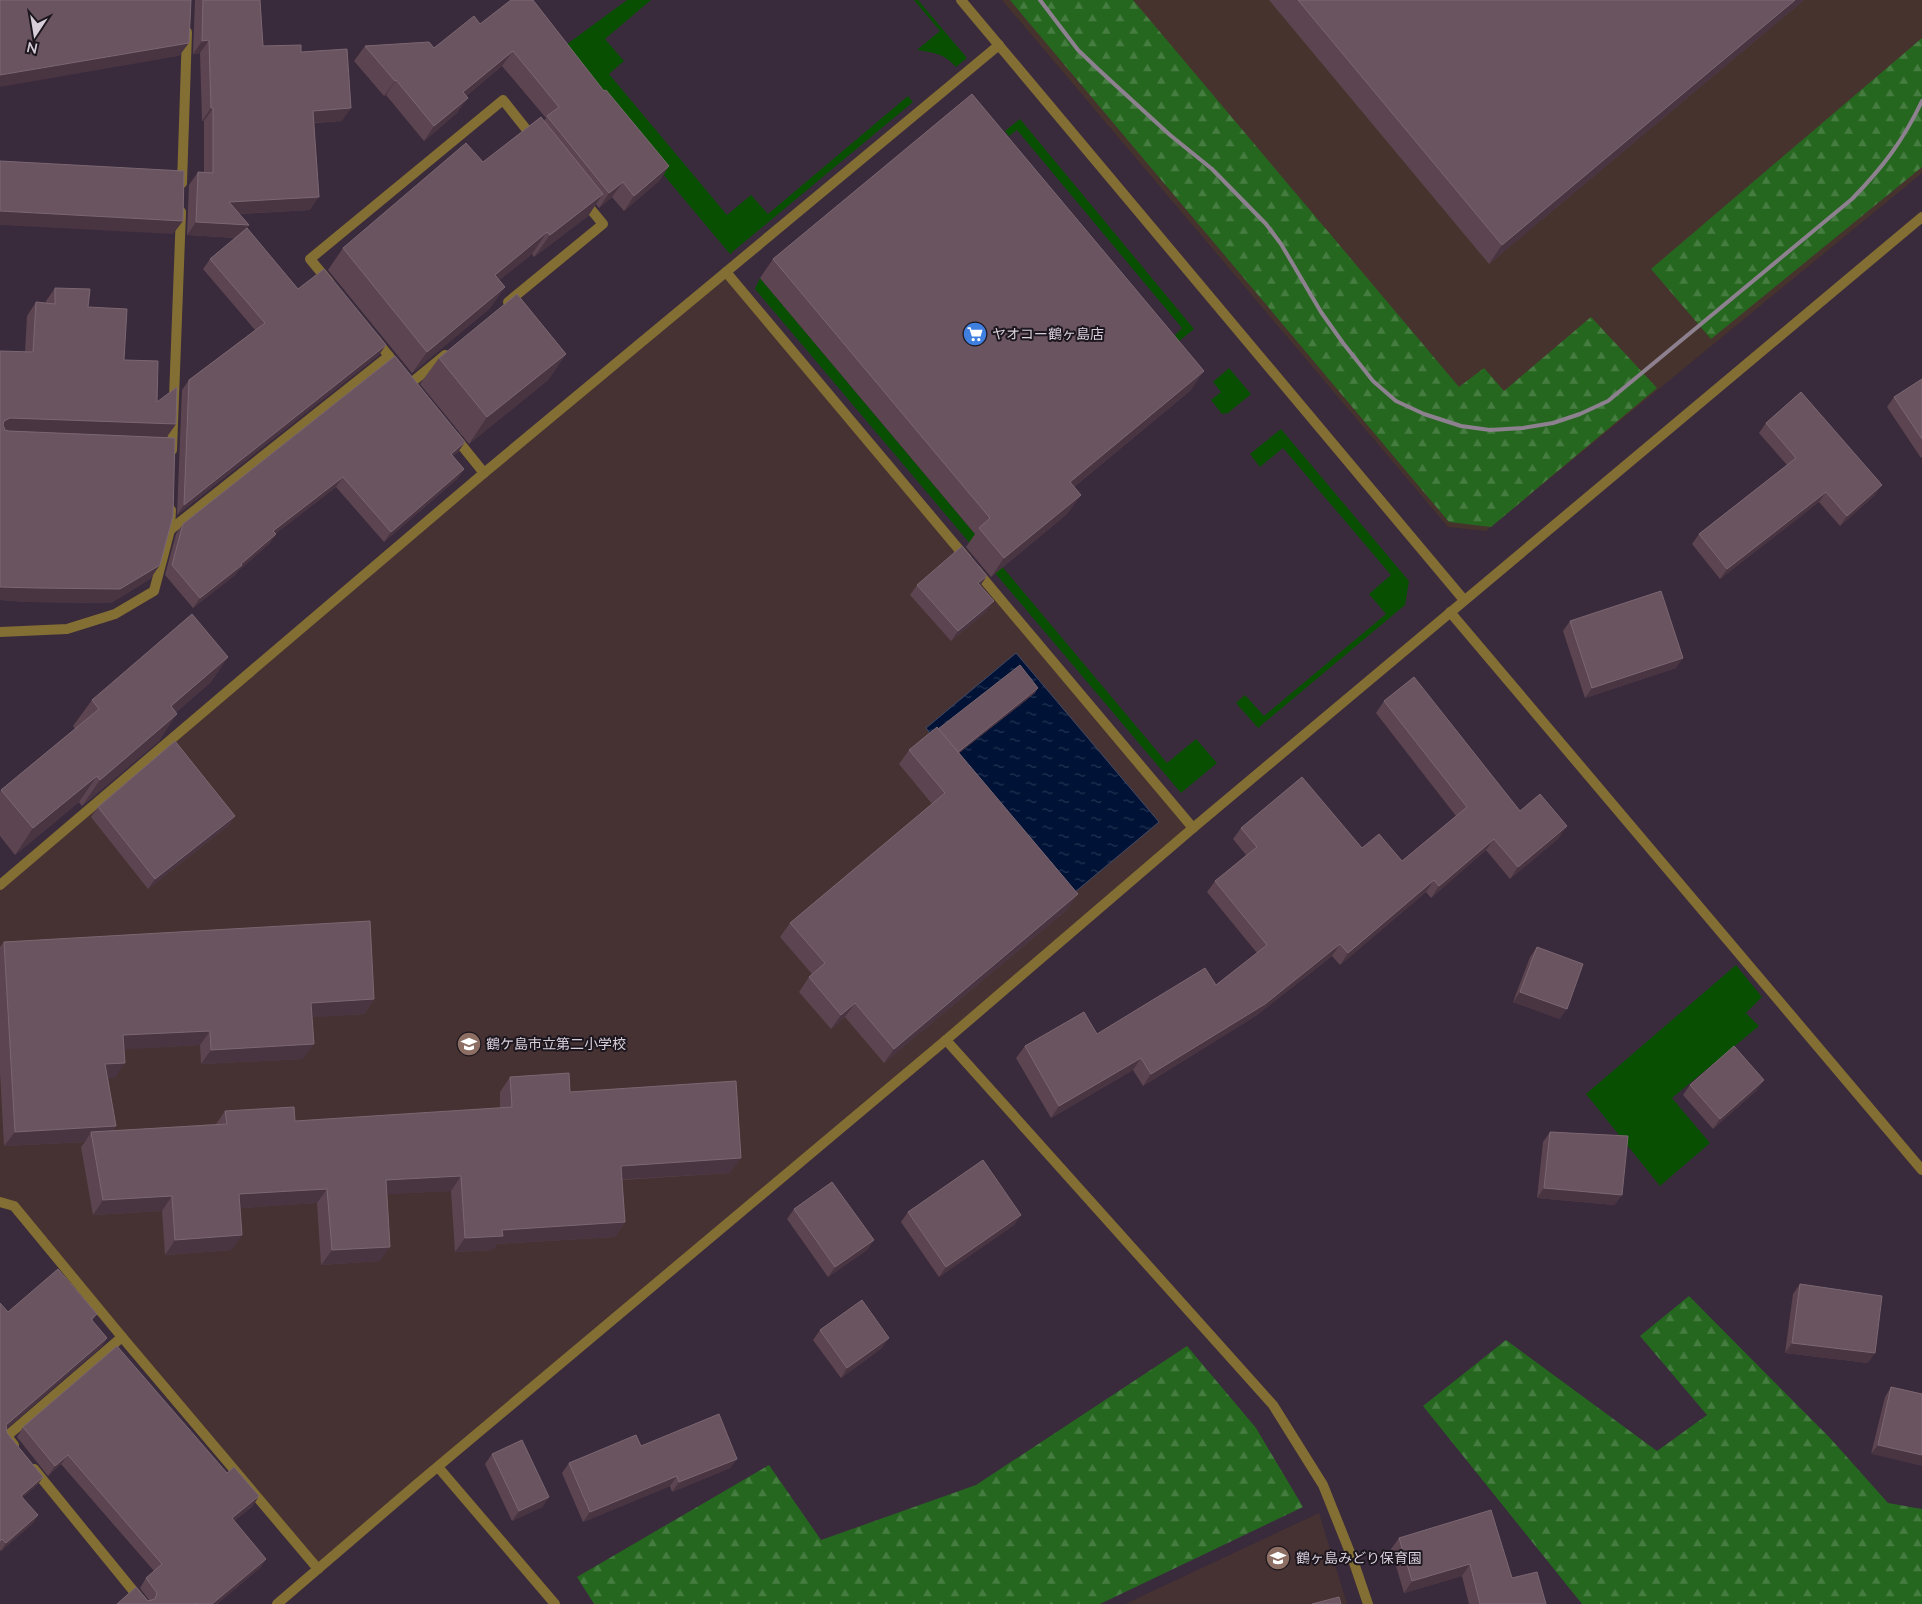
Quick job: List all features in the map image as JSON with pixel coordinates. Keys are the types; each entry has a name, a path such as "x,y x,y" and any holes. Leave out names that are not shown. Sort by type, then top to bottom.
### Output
{"street":[{"path":"961,0 1464,600"},
{"path":"172,464 168,445 188,20"},
{"path":"0,885 484,473 998,45"},
{"path":"334,289 310,259 503,100 541,146"},
{"path":"503,307 603,224 578,193"},
{"path":"277,1604 946,1040 1193,828 1922,218"},
{"path":"726,272 1193,828"},
{"path":"371,334 414,387 457,345"},
{"path":"170,530 389,356"},
{"path":"448,428 484,473"},
{"path":"0,632 67,629 115,614 154,591 170,530 171,502"},
{"path":"1450,612 1922,1170"},
{"path":"946,1040 1273,1405 1323,1485 1353,1560 1368,1604"},
{"path":"0,1202 14,1206 318,1569"},
{"path":"122,1337 7,1436 144,1604"},
{"path":"438,1467 555,1604"}],"shaded area":[{"path":"1002,0 1922,0 1922,173 1486,531 1448,527"},
{"name":"鶴ケ島市立第二小学校","path":"726,272 1193,828 318,1569 14,1206 0,1202 0,885"},
{"name":"鶴ヶ島みどり保育園","path":"1319,1513 1347,1604 1125,1604"}],"green space":[{"path":"627,0 651,0 605,39 624,61 609,74 727,215 751,195 768,214 908,96 913,102 730,254 559,50"},
{"path":"914,0 918,0 967,58 956,67 938,54 917,50 940,31"},
{"path":"1010,0 1133,0 1459,387 1484,368 1504,391 1591,317 1657,388 1491,527 1449,522"},
{"path":"1922,38 1922,167 1711,339 1651,269"},
{"path":"1020,119 1194,329 1179,341 1175,335 1182,328 1017,130 1009,136 1005,131"},
{"path":"760,278 1167,763 1196,739 1217,763 1181,793 755,289"},
{"path":"1229,368 1251,394 1228,413 1222,414 1211,400 1221,392 1213,382"},
{"path":"1281,429 1409,581 1405,605 1258,728 1236,703 1245,695 1264,716 1386,614 1369,594 1391,575 1283,448 1260,467 1250,454"},
{"path":"1736,965 1762,997 1746,1013 1759,1026 1672,1098 1710,1143 1660,1186 1586,1094"},
{"path":"1689,1296 1830,1438 1888,1503 1922,1509 1922,1604 1582,1604 1423,1406 1506,1340 1657,1451 1707,1415 1640,1336"},
{"path":"1187,1346 1256,1428 1303,1507 1100,1604 594,1604 577,1577 769,1465 821,1540 976,1485"}],"water":[{"path":"1016,653 1159,822 1069,897 926,728"}],"building":[{"path":"0,0 191,0 189,43 0,75"},
{"path":"203,0 260,0 263,46 301,45 301,52 347,49 351,108 313,111 319,197 229,202 249,225 196,222 198,172 213,173 213,108 211,108 209,40 202,41"},
{"path":"511,0 533,0 604,91 606,90 669,166 634,196 623,182 609,193 547,116 559,107 513,51 463,92 468,98 434,126 365,46 429,42 434,48 474,16 480,24"},
{"path":"1298,0 1795,0 1502,245"},
{"name":"ヤオコー鶴ヶ島店","path":"972,94 1204,371 1070,482 1081,495 1004,558 979,528 990,518 773,259"},
{"path":"541,117 603,194 550,235 547,232 495,275 505,287 427,352 343,248 466,143 483,162"},
{"path":"0,161 184,171 183,221 0,211"},
{"path":"247,228 298,289 324,269 386,345 184,505 189,380 265,323 210,259"},
{"path":"55,288 90,289 88,307 127,309 124,360 158,361 157,402 177,387 176,424 10,418 4,421 5,430 9,431 175,438 173,516 160,565 120,589 0,587 0,351 33,352 36,302 55,304"},
{"path":"517,294 566,354 487,417 439,358"},
{"path":"395,356 465,442 451,454 464,469 391,532 343,477 273,531 276,534 242,565 200,598 172,565 183,524"},
{"path":"1922,379 1922,439 1894,397"},
{"path":"1801,392 1882,485 1847,516 1826,492 1727,569 1699,534 1796,458 1766,423"},
{"path":"962,546 987,576 978,583 994,601 958,631 917,585"},
{"path":"1661,591 1683,658 1592,688 1570,621"},
{"path":"192,614 228,657 171,706 177,714 100,780 97,776 33,828 1,790 99,709 92,700"},
{"path":"1020,665 1038,688 958,752 938,729"},
{"path":"1414,677 1520,811 1540,794 1567,826 1518,867 1494,839 1439,886 1434,880 1348,953 1340,944 1265,1004 1151,1074 1141,1058 1059,1106 1025,1046 1084,1012 1097,1034 1205,968 1216,985 1267,945 1215,881 1257,847 1241,828 1302,777 1362,848 1379,834 1402,861 1467,807 1384,701"},
{"path":"937,727 1078,894 894,1049 855,1003 841,1015 809,977 825,963 790,923 945,793 909,750"},
{"path":"175,741 235,816 155,879 98,807"},
{"path":"370,921 374,999 311,1003 314,1044 211,1050 210,1031 123,1035 125,1063 105,1064 116,1126 15,1132 4,942"},
{"path":"1537,947 1583,964 1567,1009 1520,992"},
{"path":"1734,1046 1764,1080 1720,1119 1690,1085"},
{"path":"569,1073 570,1092 736,1081 741,1158 621,1166 625,1222 502,1230 503,1236 465,1238 461,1176 386,1180 390,1247 332,1250 327,1189 239,1194 242,1235 175,1240 172,1196 103,1200 91,1132 227,1124 225,1111 294,1107 295,1121 512,1107 510,1077"},
{"path":"1550,1132 1628,1136 1622,1195 1544,1188"},
{"path":"983,1160 1021,1215 946,1267 908,1212"},
{"path":"832,1182 874,1240 835,1267 794,1209"},
{"path":"58,1269 97,1314 91,1319 107,1338 6,1425 7,1433 43,1477 21,1496 38,1515 6,1543 2,1539 0,1541 0,1303 8,1312"},
{"path":"1800,1284 1882,1296 1875,1353 1792,1343"},
{"path":"862,1300 889,1338 847,1368 820,1330"},
{"path":"117,1346 227,1473 234,1467 259,1496 232,1518 266,1559 212,1604 117,1604 136,1587 148,1601 155,1599 157,1593 146,1578 162,1564 68,1455 55,1466 23,1427"},
{"path":"1891,1387 1922,1394 1922,1455 1878,1445"},
{"path":"719,1414 737,1459 679,1482 677,1476 590,1512 569,1463 636,1435 641,1446"},
{"path":"522,1440 549,1497 519,1511 492,1454"},
{"path":"1491,1510 1512,1578 1537,1572 1546,1604 1480,1604 1470,1564 1412,1581 1399,1538"},
{"path":"1339,1597 1341,1604 1312,1604"}],"railway":[{"path":"1040,0 1078,50 1170,135 1212,169 1266,224 1281,244 1321,312 1373,381 1396,401 1424,414 1461,426 1490,430 1523,428 1553,423 1580,414 1608,401 1852,199 1892,153 1922,101"}],"place":[{"name":"ヤオコー鶴ヶ島店","path":"975,334"},
{"name":"鶴ケ島市立第二小学校","path":"469,1044"},
{"name":"鶴ヶ島みどり保育園","path":"1278,1558"}]}
